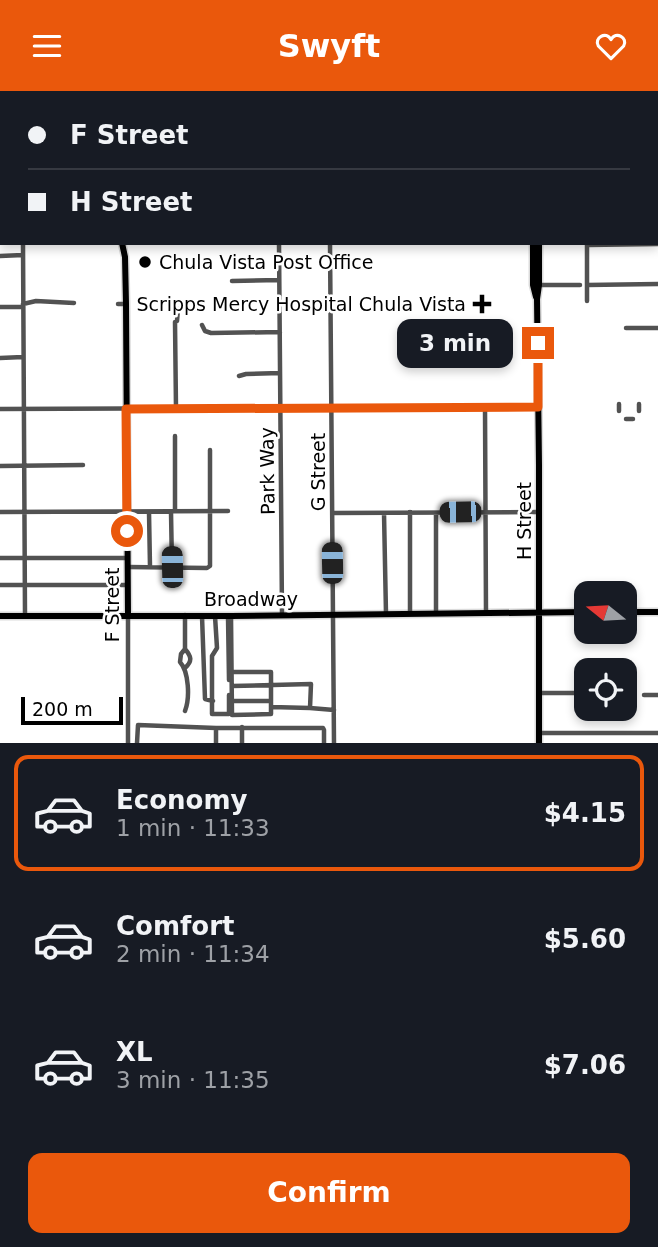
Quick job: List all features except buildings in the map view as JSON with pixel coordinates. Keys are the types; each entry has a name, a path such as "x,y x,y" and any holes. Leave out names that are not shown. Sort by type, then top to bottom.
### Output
{"main road":[{"name":"F Street","path":"122,245 125,257"},
{"name":"F Street","path":"128,245 122,304 128,615"},
{"name":"H Street","path":"533,245 537,299 540,743"},
{"name":"H Street","path":"536,285 539,245"},
{"path":"637,612 658,612"},
{"name":"Broadway","path":"0,616 486,613 539,618 574,614"}],"street":[{"path":"23,245 25,615"},
{"name":"Park Way","path":"279,245 282,615"},
{"name":"G Street","path":"330,245 334,408 334,743"},
{"path":"587,245 587,301"},
{"path":"0,255 23,255"},
{"path":"232,281 279,280"},
{"path":"587,285 658,284"},
{"path":"536,285 580,285"},
{"path":"0,307 36,301 74,303"},
{"path":"176,409 175,322 178,309"},
{"path":"202,325 205,331 211,333 279,332"},
{"path":"626,328 658,328"},
{"path":"0,358 23,357"},
{"path":"239,376 280,373"},
{"path":"485,407 486,613"},
{"path":"0,409 538,407"},
{"path":"626,419 633,419"},
{"path":"172,567 175,436"},
{"path":"128,567 207,568 211,563 211,450"},
{"path":"0,465 83,465"},
{"path":"0,512 228,511"},
{"path":"149,512 150,567"},
{"path":"410,512 410,614"},
{"path":"332,513 539,512"},
{"path":"384,513 386,614"},
{"path":"436,513 436,614"},
{"path":"0,558 127,558"},
{"path":"0,585 127,585"},
{"name":"F Street","path":"128,615 128,743"},
{"path":"184,711 187,702 185,668 180,662 185,649 185,615"},
{"path":"202,616 205,699 213,701"},
{"path":"215,616 218,648 212,656 212,714 229,714 229,616"},
{"path":"229,616 232,715 271,714 271,672 232,672"},
{"path":"185,649 191,656 185,668"},
{"path":"232,686 310,684 310,708"},
{"path":"539,693 574,693"},
{"path":"644,695 658,695"},
{"path":"232,701 334,710"},
{"path":"137,743 138,725 323,728 324,743"},
{"path":"242,727 242,743"},
{"path":"216,728 216,743"},
{"path":"540,733 658,733"}],"place":[{"name":"Chula Vista Post Office","path":"145,262"},
{"name":"Scripps Mercy Hospital Chula Vista","path":"482,304"}],"route":[{"path":"127,531 126,409 538,407 538,343"}]}
